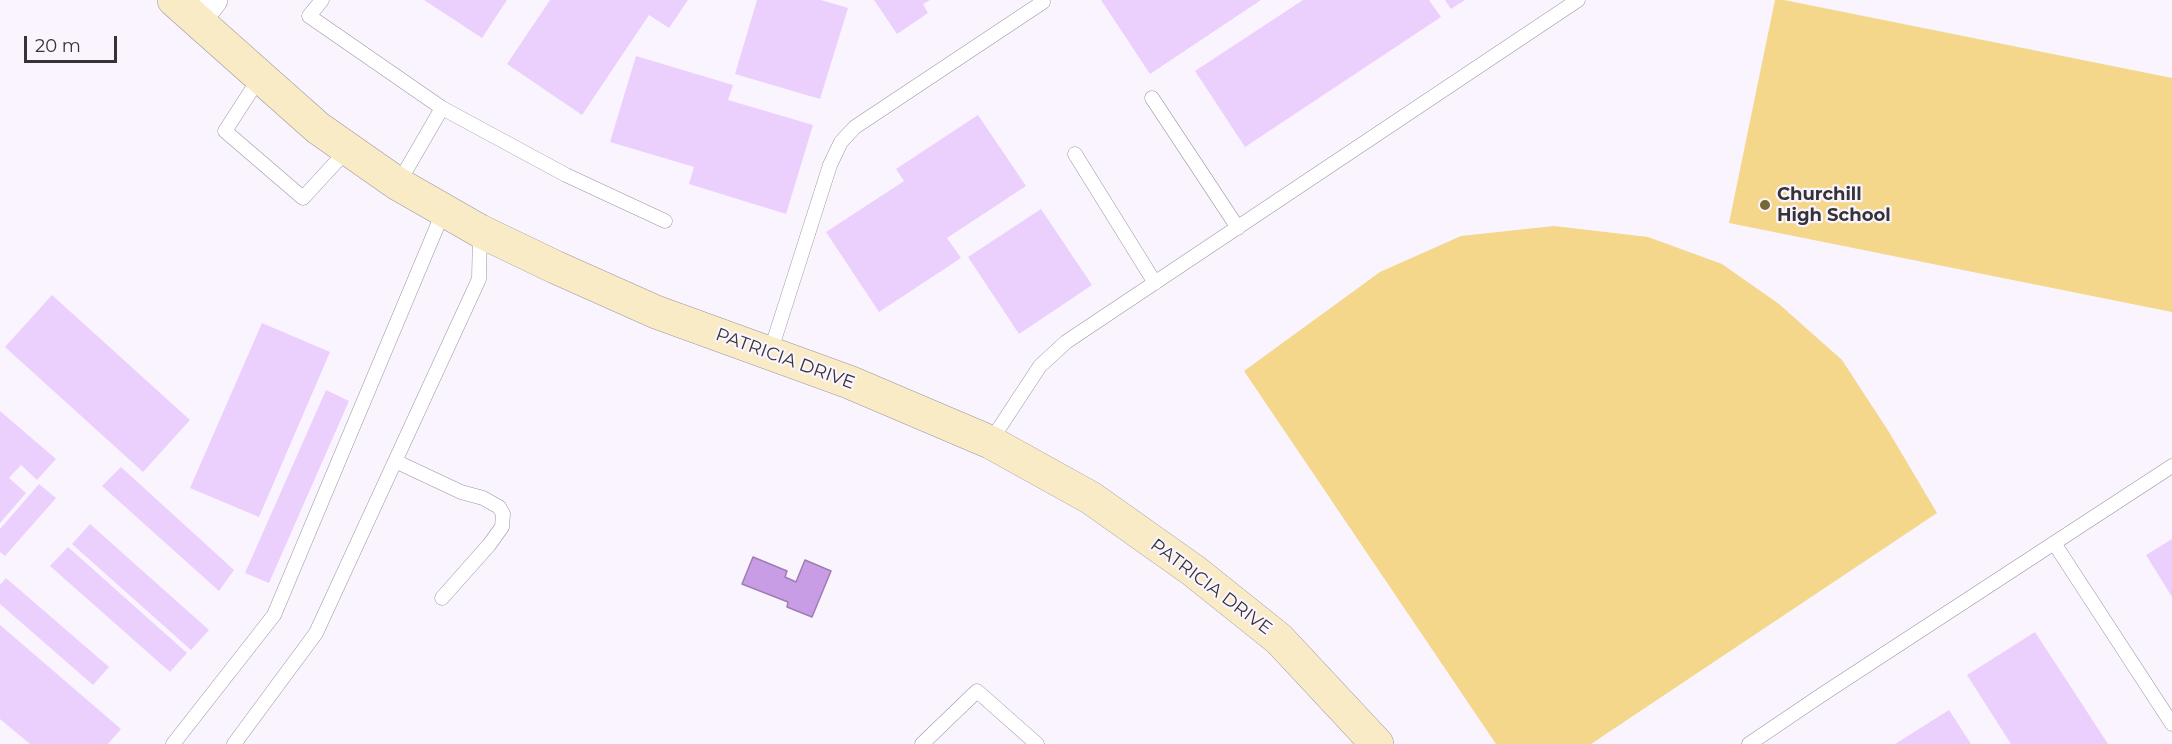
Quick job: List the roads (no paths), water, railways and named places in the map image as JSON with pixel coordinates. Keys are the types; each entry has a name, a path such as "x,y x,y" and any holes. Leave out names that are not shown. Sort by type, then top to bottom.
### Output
{"street":[{"name":"PATRICIA DRIVE","path":"195,7 260,77 318,128 398,184 480,231 656,312 849,381 990,442 1091,498 1194,571 1279,639 1377,744"}],"lane":[{"path":"322,0 309,16 442,108 566,175 666,220"},
{"path":"990,442 1040,366 1066,342 1578,0"},
{"path":"770,353 830,165 841,142 855,127 1043,2"},
{"path":"260,77 225,131 303,198 348,149"},
{"path":"1152,98 1238,228"},
{"path":"398,184 442,108"},
{"path":"1075,153 1155,283"},
{"path":"173,744 274,615 444,210"},
{"path":"234,744 316,633 479,279 480,231"},
{"path":"395,462 461,492 483,498 499,507 503,514 502,527 489,545 442,598"},
{"path":"1749,744 2172,466"},
{"path":"2054,543 2172,724"},
{"path":"922,744 976,691 1037,744"}],"place":[{"name":"Churchill High School","path":"1765,205"}]}
